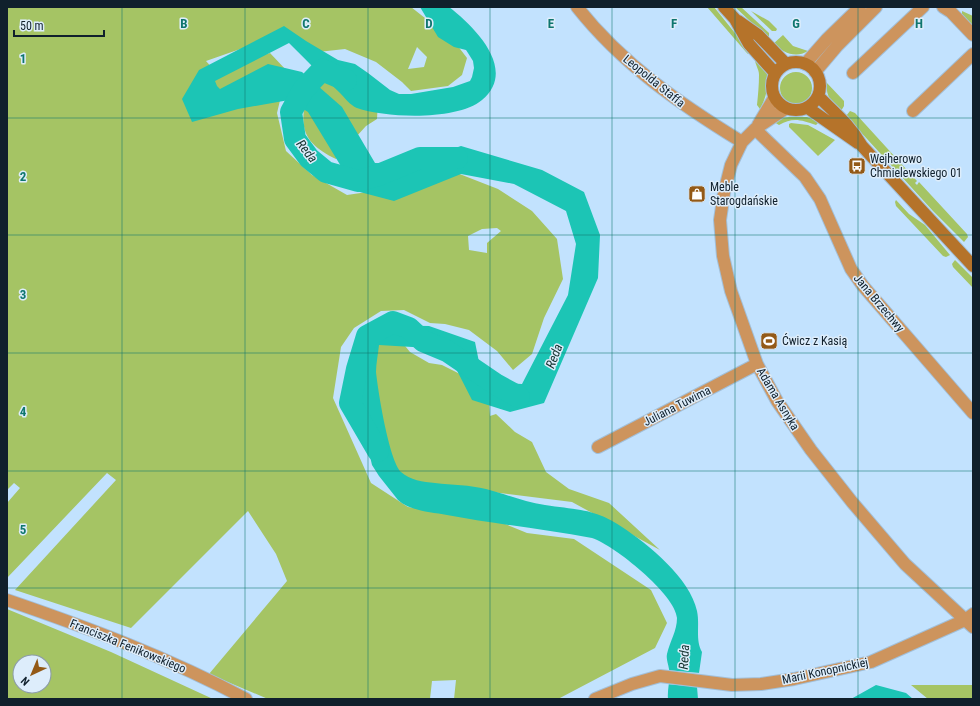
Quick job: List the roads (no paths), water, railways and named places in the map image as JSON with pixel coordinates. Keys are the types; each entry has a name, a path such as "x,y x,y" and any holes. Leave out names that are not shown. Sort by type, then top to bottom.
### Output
{"main road":[{"path":"724,7 735,19 758,35 786,64"},
{"path":"735,19 749,44 775,74"},
{"path":"799,62 805,64 816,72 820,79 818,96 814,103 808,108 793,111 779,104 774,98 772,81 775,74 786,64 799,62"},
{"path":"818,96 852,130 862,146 973,266"},
{"path":"808,108 862,146"}],"street":[{"name":"Leopolda Staffa","path":"577,7 590,23 617,50 654,83 702,118 742,142"},
{"path":"805,64 827,38 860,7"},
{"path":"853,73 923,7"},
{"path":"943,7 952,12 973,35"},
{"path":"816,72 837,46 872,9"},
{"path":"913,111 973,54"},
{"name":"Adama Asnyka","path":"755,129 774,98"},
{"name":"Adama Asnyka","path":"785,108 755,129 742,142 731,165 724,193 720,220 723,256 731,291 757,364 777,401 811,450 852,502 905,564 970,621"},
{"name":"Jana Brzechwy","path":"755,129 804,177 820,199 851,269 863,286 973,413"},
{"name":"Juliana Tuwima","path":"598,447 757,364"},
{"name":"Franciszka Fenikowskiego","path":"7,600 79,625 154,654 246,699"},
{"name":"Marii Konopnickiej","path":"595,699 642,681 666,676 732,685 761,684 794,679 871,662 970,621"}],"water":[{"path":"420,7 449,7 470,26 489,50 494,63 496,76 492,88 482,100 471,107 456,112 421,116 385,114 357,108 352,105 289,43 215,81 220,89 268,64 302,72 342,107 375,163 408,164 461,146 542,170 584,192 600,235 598,278 544,403 510,412 472,400 446,349 379,345 376,372 388,440 397,465 401,472 408,477 426,482 480,488 537,504 594,513 603,516 622,527 656,553 667,563 686,586 697,611 698,637 702,652 697,687 698,699 668,699 669,672 667,656 668,649 675,632 677,618 674,608 666,597 655,584 628,560 614,550 592,538 428,512 408,507 398,500 372,465 359,409 354,349 375,325 429,326 475,342 483,382 522,384 568,295 576,244 566,211 514,184 461,174 394,201 356,191 308,112 289,100 238,109 192,122 182,99 199,70 284,26 338,60 355,64 390,90 399,94 411,94 453,87 470,81 474,68 473,61 466,50 454,47 438,37"},
{"path":"876,685 906,693 913,699 851,699"}],"waterway":[{"name":"Reda","path":"346,80 322,70 303,90 291,112 295,139 309,158 326,172 358,181 376,176 420,158 457,158"},
{"name":"Reda","path":"378,451 350,403 357,369 367,336 393,322 409,328 423,341 447,351 497,385 519,397"}],"place":[{"name":"Wejherowo Chmielewskiego 01","path":"857,166"},
{"name":"Meble Starogdańskie","path":"697,194"},
{"name":"Ćwicz z Kasią","path":"769,341"}]}
